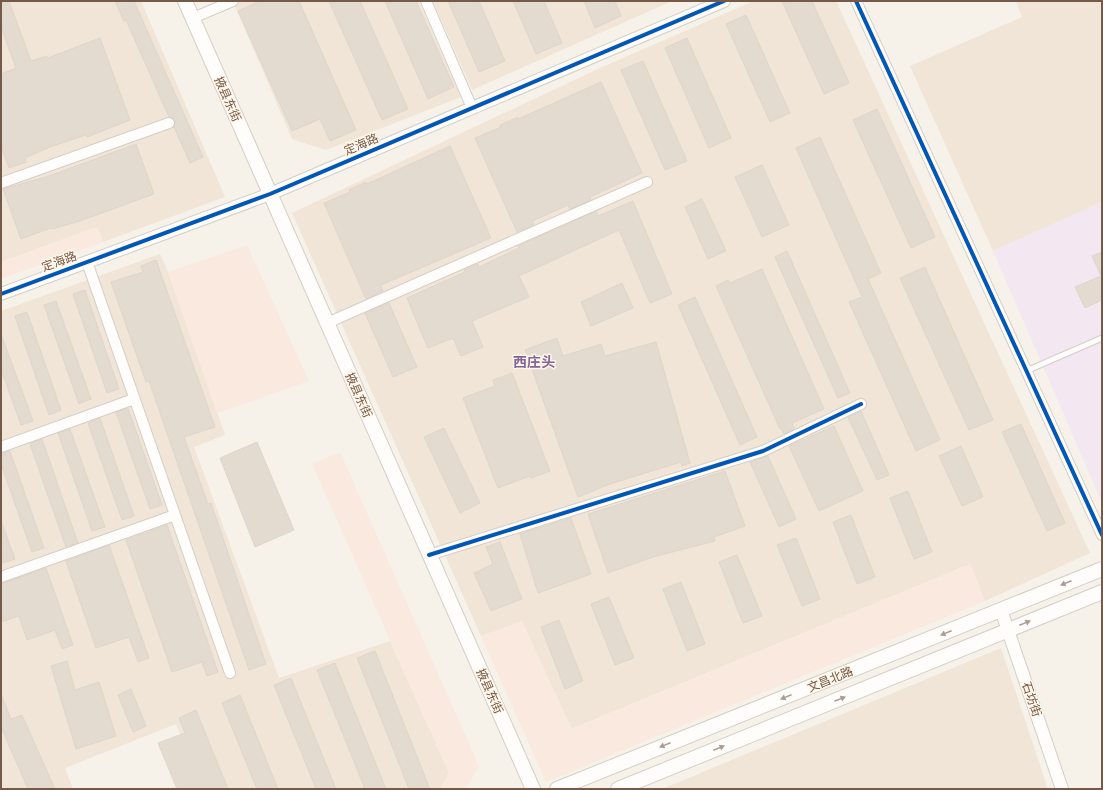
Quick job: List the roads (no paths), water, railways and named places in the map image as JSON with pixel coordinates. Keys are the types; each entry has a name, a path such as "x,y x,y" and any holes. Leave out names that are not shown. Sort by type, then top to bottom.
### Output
{"main road":[{"name":"掖县东街","path":"185,1 533,789"},
{"name":"文昌北路","path":"557,789 1102,569"},
{"name":"文昌北路","path":"618,789 1102,592"}],"street":[{"path":"192,18 233,1"},
{"path":"426,1 472,108"},
{"name":"定海路","path":"1,294 270,194 724,1"},
{"path":"856,1 1102,535"},
{"path":"1,183 169,123"},
{"path":"327,323 647,182"},
{"path":"87,262 230,673"},
{"path":"1,447 134,399"},
{"path":"429,555 763,450 861,404"},
{"path":"1,577 175,515"},
{"name":"石坊街","path":"1001,610 1009,629 1062,789"}],"lane":[{"path":"1026,371 1102,338"}],"district":[{"name":"西庄头","path":"534,361"}]}
